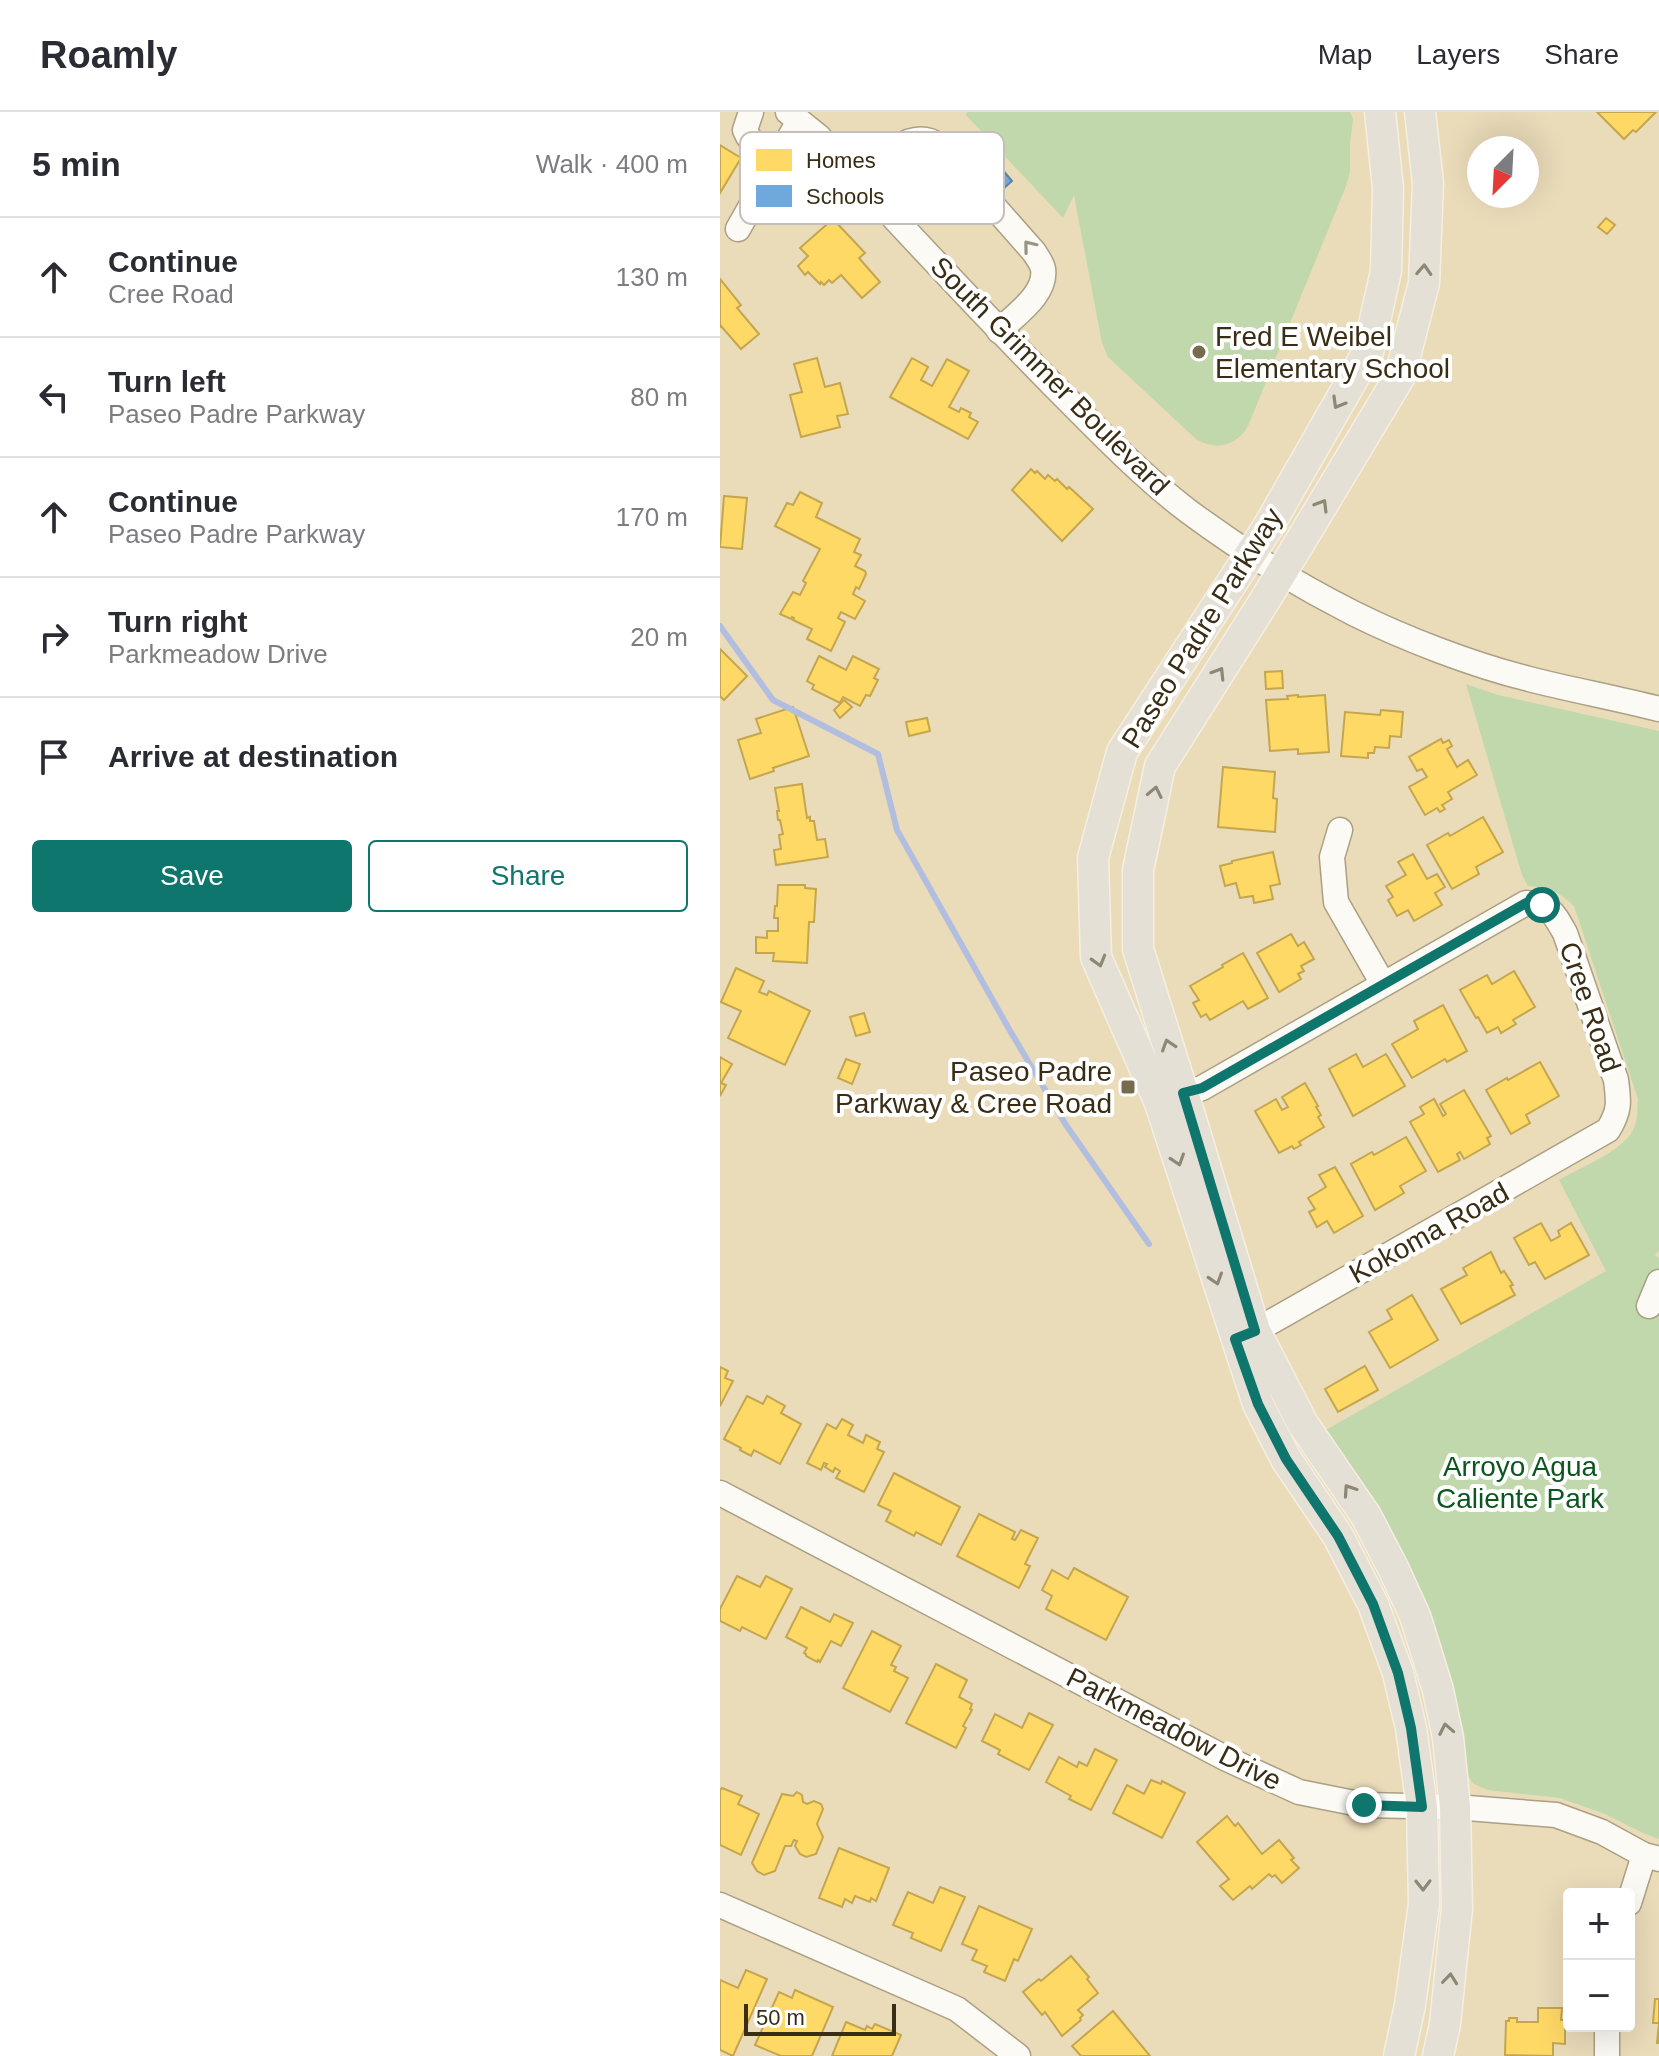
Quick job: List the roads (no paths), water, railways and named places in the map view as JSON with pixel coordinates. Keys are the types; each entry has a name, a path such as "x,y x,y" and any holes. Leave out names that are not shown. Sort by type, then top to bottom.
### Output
{"main road":[{"name":"Paseo Padre Parkway","path":"1172,1098 1096,957 1093,858 1122,752 1252,554 1368,352 1386,271 1388,188 1380,112"},
{"name":"Paseo Padre Parkway","path":"1399,2056 1410,2005 1424,1904 1422,1807 1411,1728 1398,1673 1373,1604 1338,1536 1286,1459 1258,1404 1245,1335 1172,1098 1138,949 1138,870 1160,766 1400,376 1424,283 1428,183 1420,112"},
{"name":"Paseo Padre Parkway","path":"1245,1335 1366,1516 1415,1616 1438,1690 1448,1738 1455,1807 1457,1908 1445,2024 1438,2056"}],"street":[{"path":"746,132 751,112"},
{"name":"South Grimmer Boulevard","path":"793,116 813,132"},
{"path":"999,331 1037,293 1043,282 1043,267 1034,252 1004,218"},
{"path":"738,229 741,224"},
{"name":"South Grimmer Boulevard","path":"899,224 999,331 1148,478 1189,512 1252,554 1354,613 1403,635 1527,679 1659,709"},
{"path":"1340,830 1332,857 1336,902 1383,984"},
{"name":"Cree Road","path":"1172,1098 1202,1088 1526,903 1542,905 1553,912 1565,933 1616,1080 1619,1102 1616,1118"},
{"name":"Kokoma Road","path":"1245,1335 1593,1140 1608,1130 1616,1118"},
{"path":"1649,1306 1659,1282"},
{"name":"Parkmeadow Drive","path":"720,1493 1227,1759 1299,1792 1364,1805 1455,1807 1556,1815 1602,1832 1652,1857"},
{"path":"1635,1891 1652,1857"},
{"path":"720,1905 957,2009 1018,2056"},
{"path":"1607,2032 1607,2056"}],"waterway":[{"path":"720,626 773,700 878,754 897,830 1066,1125 1149,1244"}],"place":[{"name":"Fred E Weibel Elementary School","path":"1199,352"},
{"name":"Paseo Padre Parkway & Cree Road","path":"1128,1087"}],"park label":[{"name":"Arroyo Agua Caliente Park","path":"1520,1482"}]}
